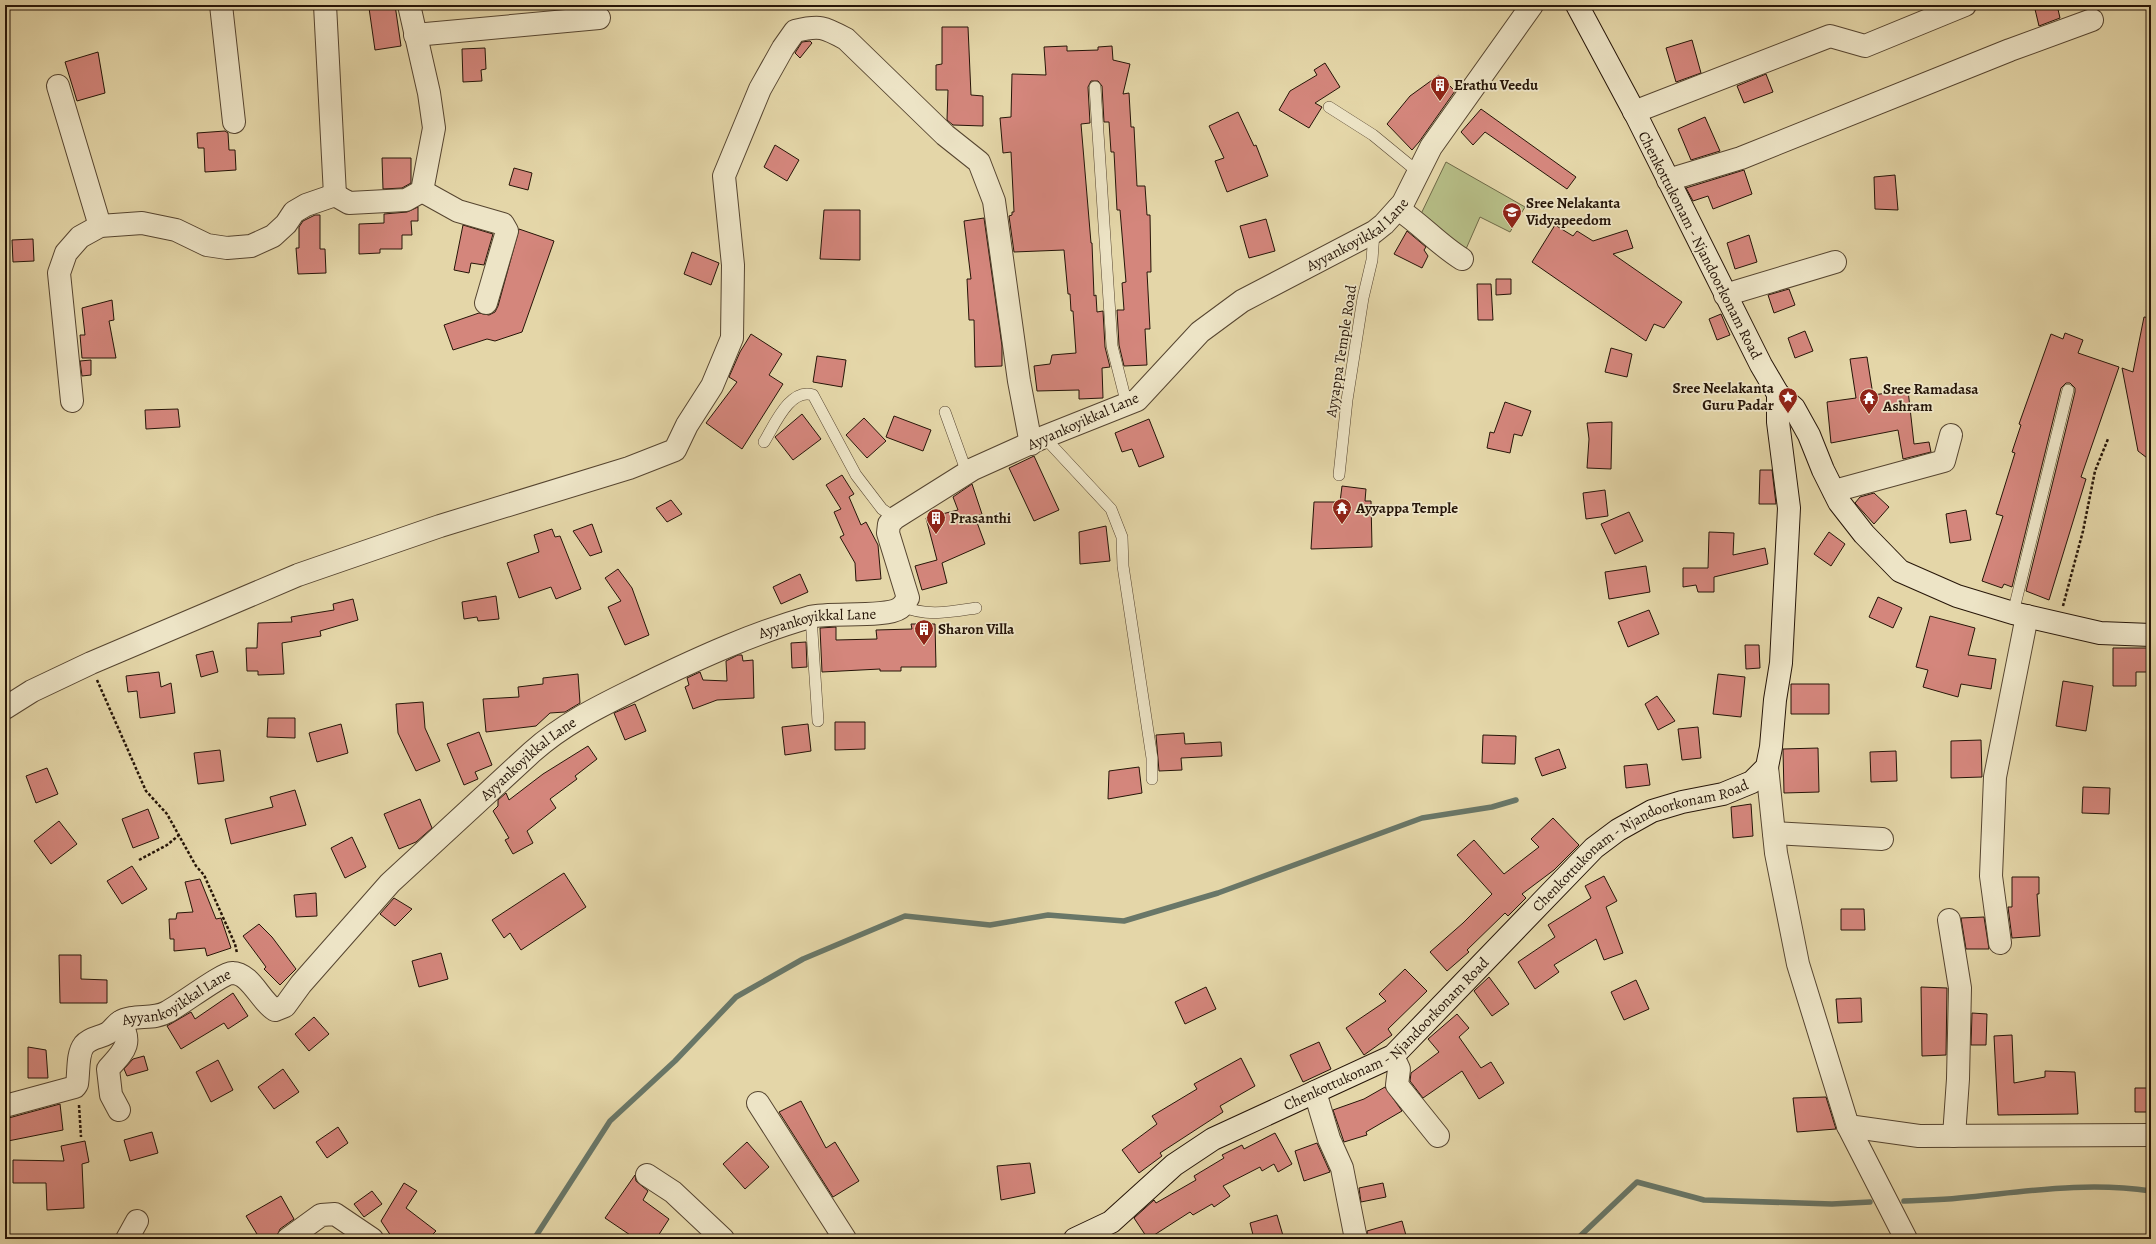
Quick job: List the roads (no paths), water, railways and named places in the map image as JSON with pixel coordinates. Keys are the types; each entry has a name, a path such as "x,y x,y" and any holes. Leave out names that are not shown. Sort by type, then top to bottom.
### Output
{"street":[{"path":"220,5 234,122"},
{"path":"325,5 335,195"},
{"path":"72,401 59,273 66,253 80,237 100,226 142,223 176,230 207,246 227,248 251,246 273,236 286,224 294,212 306,205 335,195 349,203 406,200 422,191 434,128 429,93 409,5"},
{"name":"Ayyankoyikkal Lane","path":"895,518 967,473 1038,441 1137,400 1147,392 1200,332 1242,301 1374,232 1403,203 1431,147 1532,5"},
{"name":"Chenkottukonam - Njandoorkonam Road","path":"1075,1239 1111,1222 1174,1164 1213,1139 1393,1056 1594,848 1618,830 1652,811 1682,802 1723,794 1752,782 1767,767 1772,748 1775,700 1781,663 1789,508 1778,422 1778,394 1761,365 1634,112 1577,5"},
{"path":"1634,112 1830,36 1865,46 1966,5"},
{"path":"415,35 599,18"},
{"path":"1668,180 1741,158 2010,50 2092,20"},
{"path":"5,708 32,691 90,663 298,575 440,526 629,468 675,450 687,426 712,386 732,338 733,265 724,176 760,89 783,48 795,31 814,26 831,31 846,39 945,135 979,162 994,201 1019,381 1038,441"},
{"path":"58,86 100,226"},
{"path":"422,191 458,211 503,224 507,231 486,303"},
{"path":"1398,209 1410,216 1449,251 1462,259"},
{"path":"1725,295 1835,262"},
{"path":"1778,394 1794,408 1809,435 1823,470 1839,502 1864,534 1900,571 1957,596 2020,615 2100,633 2151,635"},
{"path":"1834,491 1944,461 1951,435"},
{"path":"895,518 889,524 888,533 908,598 902,606"},
{"name":"Ayyankoyikkal Lane","path":"5,1106 75,1087 77,1084 83,1046 90,1039 108,1033 120,1022 165,1013 194,996 223,975 235,973 247,980 266,1005 274,1010 285,1006 302,984 390,883 551,735 583,714 675,670 746,639 811,617 886,612 902,606"},
{"path":"2000,943 1991,876 1996,777 2020,615"},
{"path":"1767,767 1774,833 1798,964 1848,1126 1906,1239"},
{"path":"1774,833 1882,839"},
{"path":"1949,920 1960,988 1958,1079 1954,1136"},
{"path":"119,1110 111,1095 108,1069 127,1044 127,1033 120,1022"},
{"path":"1393,1056 1399,1069 1397,1085 1438,1136"},
{"path":"1315,1092 1329,1139 1342,1168 1356,1239"},
{"path":"758,1103 845,1239"},
{"path":"1848,1126 1919,1136 2151,1135"},
{"path":"647,1175 673,1192 723,1239"},
{"path":"288,1239 321,1215 335,1214 372,1239"}],"lane":[{"path":"1096,87 1112,346 1127,405"},
{"path":"1329,107 1373,135 1418,172"},
{"name":"Ayyappa Temple Road","path":"1338,475 1347,400 1363,298 1372,260 1374,232"},
{"path":"2020,615 2068,390"},
{"path":"764,442 792,400 803,394 813,395 856,475 882,510 895,518"},
{"path":"945,412 967,473"},
{"path":"1038,441 1111,509 1122,537 1124,566 1150,742 1152,779"},
{"path":"902,606 915,612 927,614 976,608"},
{"path":"811,617 818,721"}],"waterway":[{"path":"534,1239 610,1121 675,1061 736,997 803,959 905,916 990,925 1048,915 1124,921 1218,893 1422,818 1492,807 1516,800"},
{"path":"1577,1239 1637,1182 1704,1200 1832,1204 1870,1202"},
{"path":"1904,1201 1952,1199 2078,1187 2126,1188 2151,1191"}],"place":[{"name":"Erathu Veedu","path":"1440,102"},
{"name":"Sree Nelakanta Vidyapeedom","path":"1512,229"},
{"name":"Sree Neelakanta Guru Padar","path":"1788,414"},
{"name":"Sree Ramadasa Ashram","path":"1869,415"},
{"name":"Ayyappa Temple","path":"1342,525"},
{"name":"Prasanthi","path":"936,535"},
{"name":"Sharon Villa","path":"924,646"}]}
